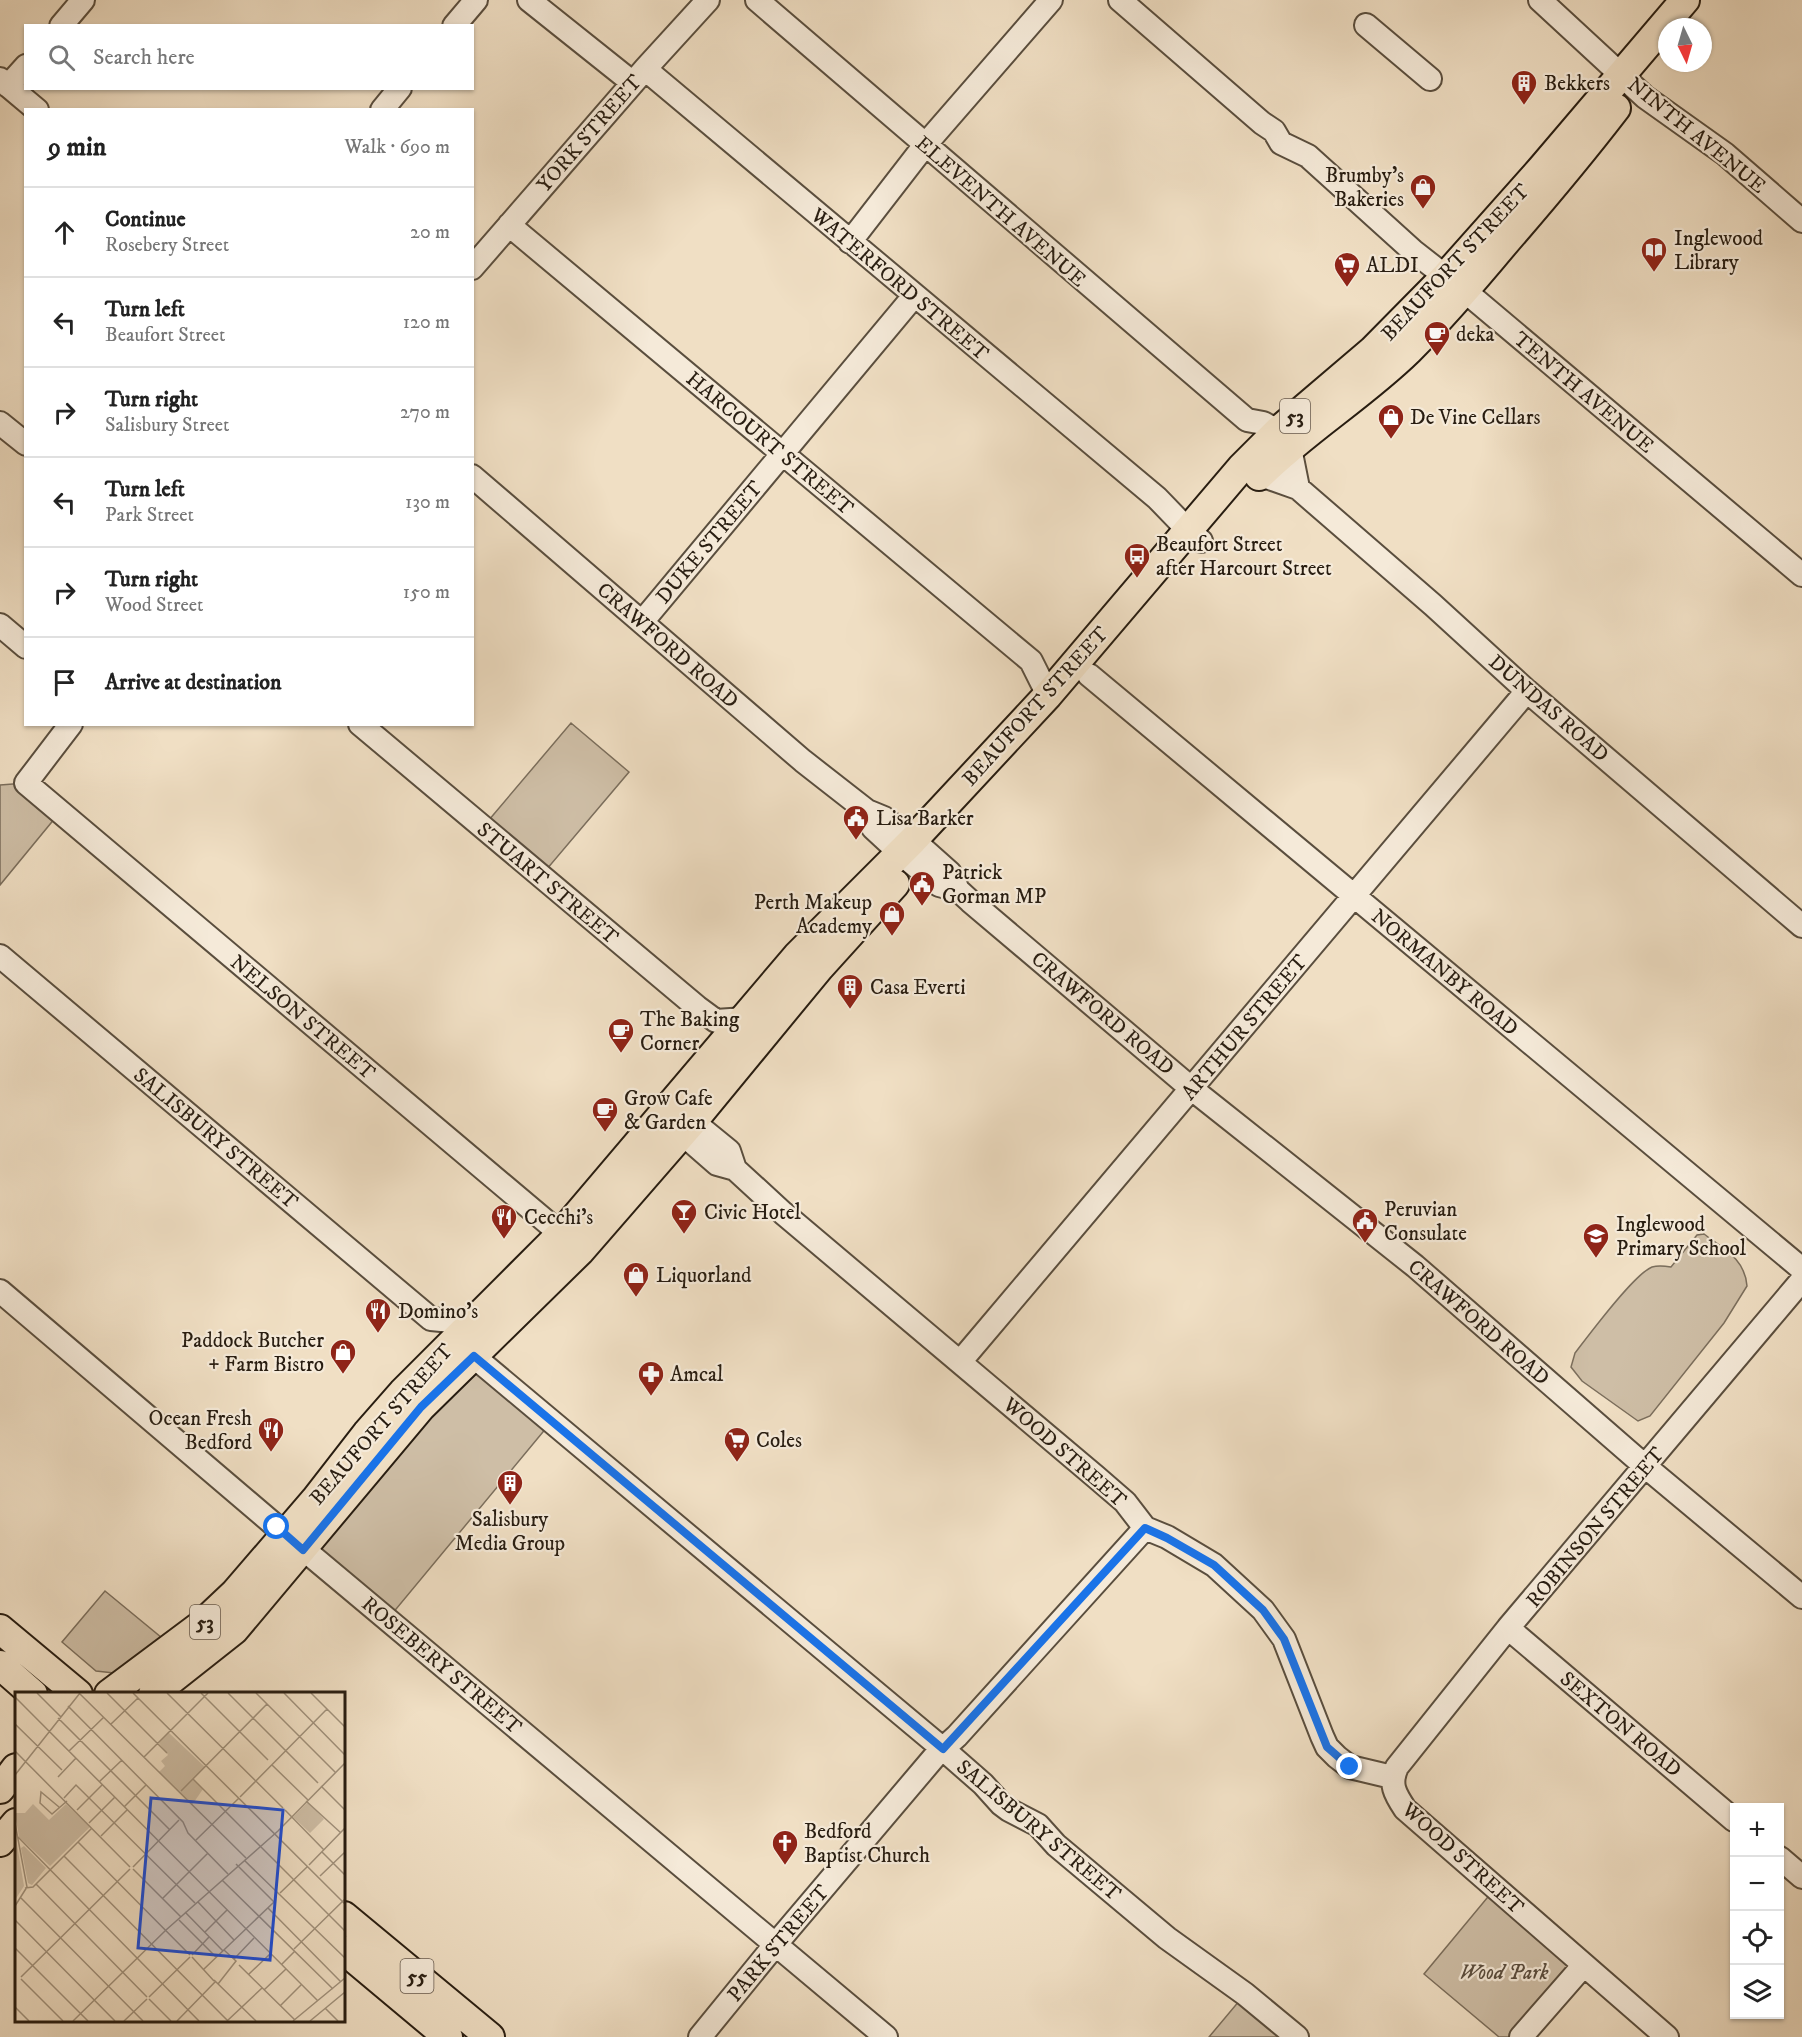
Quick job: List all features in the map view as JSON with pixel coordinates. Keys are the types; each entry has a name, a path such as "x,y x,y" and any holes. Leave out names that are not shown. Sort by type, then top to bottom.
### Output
{"main road":[{"name":"BEAUFORT STREET","path":"1626,80 1685,0"},
{"path":"1692,18 1707,0"},
{"name":"BEAUFORT STREET","path":"1194,535 1208,506 1284,440 1372,351 1455,284 1542,168 1626,80 1658,53"},
{"name":"BEAUFORT STREET","path":"677,1118 745,1019 797,956 982,796 1079,673 1194,535 1241,494 1258,464"},
{"name":"BEAUFORT STREET","path":"156,1692 234,1630 368,1433 433,1360 466,1340 571,1242 677,1118 819,969 1048,695 1079,673"},
{"name":"BEAUFORT STREET","path":"113,1692 200,1626 294,1542 421,1407 466,1340"},
{"path":"0,1629 76,1692"},
{"path":"173,1692 203,1656"},
{"path":"0,1665 31,1692"},
{"path":"0,1789 15,1769"},
{"path":"0,1809 15,1790"},
{"path":"0,1842 15,1824"},
{"name":"55","path":"345,1917 490,2037"},
{"name":"55","path":"345,1951 448,2037"}],"street":[{"path":"63,24 83,0"},
{"path":"456,24 476,0"},
{"name":"WATERFORD STREET","path":"529,0 639,76 850,242 1157,498 1194,535"},
{"name":"YORK STREET","path":"474,266 708,0"},
{"name":"ELEVENTH AVENUE","path":"757,0 1247,420 1263,423 1284,440"},
{"path":"850,242 925,145 1051,0"},
{"name":"TENTH AVENUE","path":"1120,0 1274,131 1281,143 1308,156 1437,272 1455,284 1802,575"},
{"name":"NINTH AVENUE","path":"1540,0 1626,80 1725,154 1802,221"},
{"path":"1366,26 1430,79"},
{"path":"24,67 4,82 35,108"},
{"path":"384,108 398,90"},
{"name":"HARCOURT STREET","path":"509,225 1031,661 1048,695"},
{"name":"DUKE STREET","path":"642,622 914,296"},
{"path":"1247,420 1258,464"},
{"path":"0,423 24,442"},
{"path":"1284,440 1298,488"},
{"name":"DUNDAS ROAD","path":"1258,464 1298,488 1418,591 1527,691 1802,926"},
{"name":"CRAWFORD ROAD","path":"474,478 803,761 867,812 884,818 914,853 950,873 958,890 1192,1089 1415,1266 1646,1467 1802,1597"},
{"name":"WATERFORD STREET","path":"1157,498 1178,507 1208,506"},
{"path":"0,626 24,645"},
{"name":"HARCOURT STREET","path":"1031,661 1079,673"},
{"name":"NORMANBY ROAD","path":"1079,673 1353,896 1802,1269"},
{"name":"ARTHUR STREET","path":"960,1362 1527,691"},
{"name":"NELSON STREET","path":"69,726 26,783 571,1242"},
{"name":"STUART STREET","path":"362,726 716,1021 745,1019"},
{"name":"SALISBURY STREET","path":"0,956 431,1320"},
{"name":"WOOD STREET","path":"677,1118 729,1151 735,1169 783,1213 1125,1502 1145,1528 1214,1565 1263,1610 1284,1639 1327,1747 1350,1767 1392,1777 1394,1792 1405,1809 1667,2037"},
{"name":"ROBINSON STREET","path":"1392,1777 1397,1767 1508,1628 1802,1280"},
{"name":"ROSEBERY STREET","path":"0,1291 294,1542 886,2037"},
{"path":"431,1320 466,1340"},
{"path":"431,1320 437,1341 433,1360"},
{"name":"SALISBURY STREET","path":"466,1340 943,1749 983,1784 1001,1804 1038,1825 1056,1845 1158,1931 1245,1994 1297,2037"},
{"name":"PARK STREET","path":"700,2037 775,1945 943,1749 1145,1528"},
{"name":"SEXTON ROAD","path":"1508,1628 1730,1817"},
{"path":"1784,1862 1802,1877"},
{"path":"1521,2037 1584,1966"}],"green space":[{"path":"571,723 629,772 541,876 483,827"},
{"path":"26,783 60,812 0,885 0,785"},
{"path":"1704,1234 1738,1262 1747,1286 1724,1323 1650,1416 1638,1421 1582,1381 1571,1367 1575,1353 1634,1281 1652,1267 1671,1267 1697,1235"},
{"path":"484,1366 552,1421 387,1620 314,1558 397,1450"},
{"path":"105,1591 162,1638 114,1673 96,1671 62,1642"},
{"name":"Wood Park","path":"1492,1892 1583,1966 1521,2037 1499,2037 1424,1974"},
{"path":"1245,1994 1297,2037 1209,2037"}],"place":[{"name":"Bekkers","path":"1524,106"},
{"name":"Brumby's Bakeries","path":"1423,210"},
{"name":"Inglewood Library","path":"1654,273"},
{"name":"ALDI","path":"1347,288"},
{"name":"deka","path":"1437,357"},
{"name":"De Vine Cellars","path":"1391,440"},
{"name":"Beaufort Street after Harcourt Street","path":"1137,579"},
{"name":"Lisa Barker","path":"856,841"},
{"name":"Patrick Gorman MP","path":"922,907"},
{"name":"Perth Makeup Academy","path":"892,937"},
{"name":"Casa Everti","path":"850,1010"},
{"name":"The Baking Corner","path":"621,1054"},
{"name":"Grow Cafe & Garden","path":"605,1133"},
{"name":"Civic Hotel","path":"684,1235"},
{"name":"Cecchi's","path":"504,1240"},
{"name":"Peruvian Consulate","path":"1365,1244"},
{"name":"Inglewood Primary School","path":"1596,1259"},
{"name":"Liquorland","path":"636,1298"},
{"name":"Domino's","path":"378,1334"},
{"name":"Paddock Butcher + Farm Bistro","path":"343,1375"},
{"name":"Amcal","path":"651,1397"},
{"name":"Ocean Fresh Bedford","path":"271,1453"},
{"name":"Coles","path":"737,1463"},
{"name":"Salisbury Media Group","path":"510,1506"},
{"name":"Bedford Baptist Church","path":"785,1866"}],"route":[{"path":"277,1527 303,1550 421,1407 474,1356 943,1749 1145,1528 1214,1565 1263,1610 1284,1639 1327,1747 1350,1767"}]}
